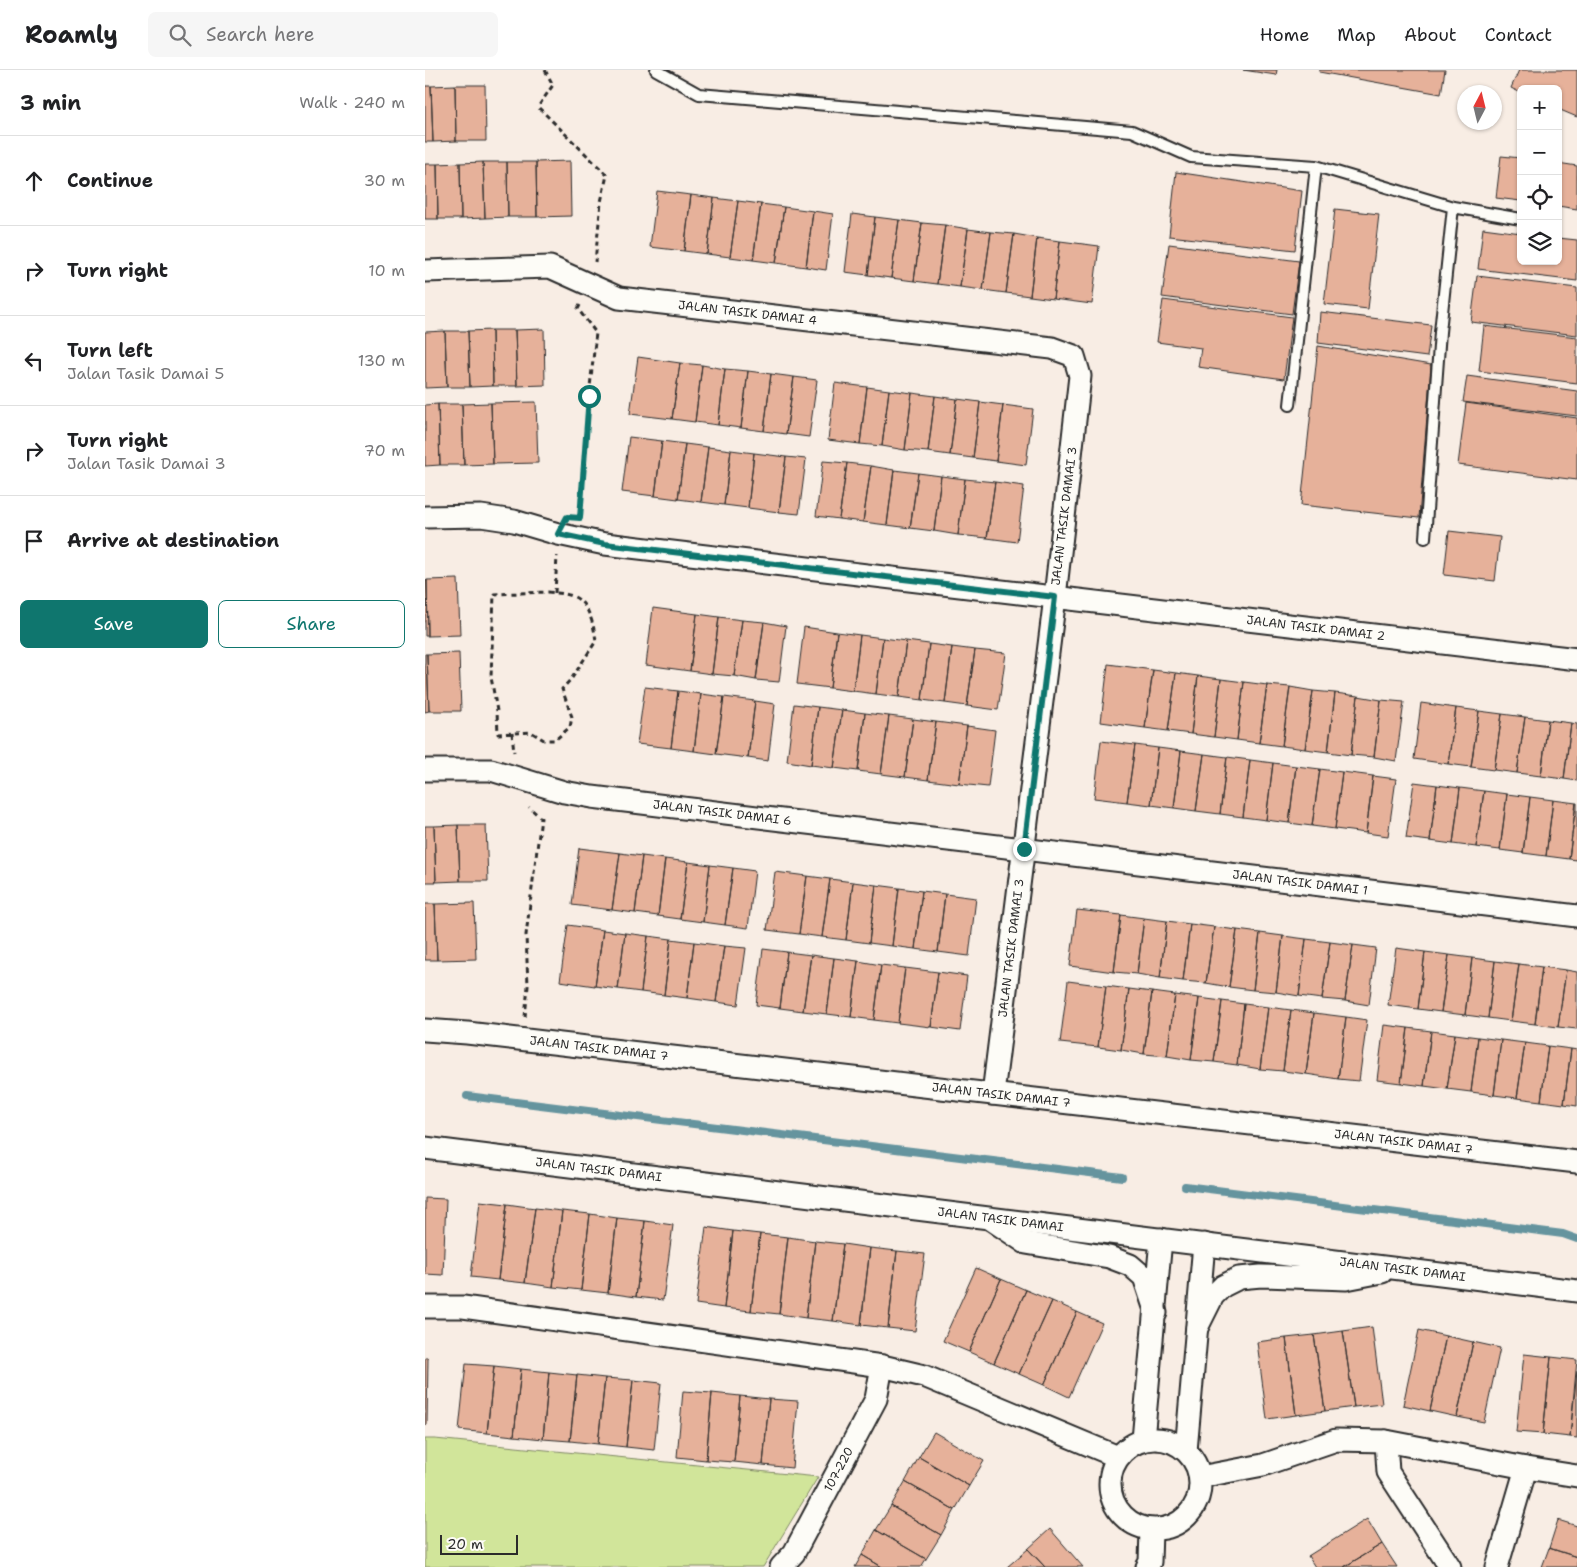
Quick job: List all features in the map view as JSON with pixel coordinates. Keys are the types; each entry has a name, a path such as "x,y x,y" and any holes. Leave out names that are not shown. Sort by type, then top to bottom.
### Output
{"street":[{"name":"JALAN TASIK DAMAI 4","path":"425,271 550,267 619,298 1052,348 1074,356"},
{"name":"JALAN TASIK DAMAI 3","path":"993,1094 1055,597 1080,376 1074,356"},
{"name":"JALAN TASIK DAMAI 2","path":"425,517 481,516 514,521 558,534 605,544 1577,658"},
{"name":"JALAN TASIK DAMAI 6","path":"425,770 491,770 564,792 593,797 1024,849"},
{"name":"JALAN TASIK DAMAI 1","path":"1024,849 1577,916"},
{"name":"JALAN TASIK DAMAI 7","path":"425,1030 523,1039 1577,1162"},
{"name":"JALAN TASIK DAMAI","path":"425,1148 601,1168 1577,1291"},
{"path":"989,1218 1027,1243 1109,1257 1129,1265 1145,1277 1155,1314"},
{"path":"1143,1440 1161,1239"},
{"path":"1186,1451 1204,1244"},
{"path":"1197,1328 1213,1296 1223,1286 1239,1278 1261,1276 1346,1279 1399,1269"},
{"path":"425,1307 473,1309 882,1366 924,1376 1118,1457"},
{"name":"107-220","path":"781,1567 794,1552 876,1398 882,1366"},
{"path":"1159,1439 1173,1442 1186,1451 1195,1463 1200,1476 1200,1490 1196,1504 1188,1515 1177,1524 1165,1529 1151,1530 1137,1526 1125,1519 1116,1509 1111,1496 1109,1483 1111,1470 1118,1457 1129,1446 1143,1440 1159,1439"},
{"path":"1200,1476 1263,1465 1336,1440 1386,1441 1577,1476"},
{"path":"1386,1441 1388,1472 1450,1567"},
{"path":"1497,1567 1526,1468"},
{"path":"1147,1567 1150,1562 1151,1530"}],"lane":[{"path":"656,70 699,94 1131,131 1191,157 1316,166 1453,207 1517,219"},
{"path":"1291,404 1316,166"},
{"path":"1425,538 1440,332 1453,207"}],"path":[{"path":"545,70 553,85 538,107 607,175 595,247 595,269 590,285 578,309 596,334 589,396 580,518 567,517 558,534 555,593"},
{"path":"548,592 573,596 583,605 594,623 596,641 572,678 562,689 572,718 570,728 555,740 544,740 531,732 512,733 497,734 497,711 491,677 493,594 548,592"},
{"path":"512,733 514,756"},
{"path":"523,1039 528,986 526,935 541,818 527,805 533,782"}],"green space":[{"path":"425,1439 818,1477 763,1567 425,1567"}],"building":[{"path":"1243,70 1277,70 1276,75"},
{"path":"1320,70 1445,70 1441,94 1319,72"},
{"path":"1519,70 1577,70 1577,117 1562,111 1562,85 1517,85 1517,91 1511,88"},
{"path":"455,85 485,85 486,141 456,141"},
{"path":"455,85 456,141 433,142 431,86"},
{"path":"425,86 431,86 433,142 425,142"},
{"path":"1501,156 1517,158 1517,201 1496,198"},
{"path":"570,161 571,216 537,217 536,162"},
{"path":"483,162 507,162 508,217 485,218"},
{"path":"483,162 485,218 461,219 460,163"},
{"path":"507,162 536,162 537,217 508,217"},
{"path":"460,163 461,219 438,219 437,164"},
{"path":"425,164 437,164 438,219 425,219"},
{"path":"1562,164 1577,166 1577,209 1562,207"},
{"path":"1176,172 1302,191 1295,250 1169,236"},
{"path":"657,191 691,195 684,251 650,247"},
{"path":"691,195 714,198 707,254 684,251"},
{"path":"714,198 738,201 730,257 707,254"},
{"path":"738,201 761,204 753,260 730,257"},
{"path":"761,204 784,207 776,263 753,260"},
{"path":"784,207 813,211 806,267 776,263"},
{"path":"1335,209 1379,214 1368,309 1324,304"},
{"path":"813,211 833,214 826,270 806,267"},
{"path":"852,214 875,217 868,275 845,272"},
{"path":"875,217 899,220 891,278 868,275"},
{"path":"899,220 922,223 914,281 891,278"},
{"path":"922,223 945,225 937,284 914,281"},
{"path":"945,225 968,229 960,287 937,284"},
{"path":"1483,228 1517,232 1517,265 1562,265 1562,238 1577,240 1577,281 1478,269"},
{"path":"968,229 991,232 983,290 960,287"},
{"path":"991,232 1014,234 1006,293 983,290"},
{"path":"1014,234 1037,238 1030,296 1006,293"},
{"path":"1037,238 1060,241 1053,299 1030,296"},
{"path":"1060,241 1099,246 1092,304 1053,299"},
{"path":"1169,244 1299,261 1292,314 1162,297"},
{"path":"1477,276 1577,288 1577,335 1471,322"},
{"path":"1163,300 1292,317 1284,379 1198,367 1201,348 1157,342"},
{"path":"1320,312 1431,325 1427,357 1318,343"},
{"path":"1484,326 1577,337 1577,383 1479,371"},
{"path":"544,329 545,385 517,386 515,330"},
{"path":"492,330 493,386 470,387 468,331"},
{"path":"492,330 515,330 517,386 493,386"},
{"path":"445,331 447,387 425,388 425,332"},
{"path":"445,331 468,331 470,387 447,387"},
{"path":"1318,346 1431,365 1419,518 1301,505"},
{"path":"638,357 680,363 672,419 630,414"},
{"path":"680,363 702,365 695,422 672,419"},
{"path":"702,365 725,369 718,425 695,422"},
{"path":"725,369 748,371 741,428 718,425"},
{"path":"748,371 771,374 764,431 741,428"},
{"path":"771,374 794,377 786,434 764,431"},
{"path":"1467,376 1577,391 1577,416 1463,402"},
{"path":"794,377 817,380 809,437 786,434"},
{"path":"835,383 867,387 860,444 828,440"},
{"path":"867,387 889,390 882,446 860,444"},
{"path":"889,390 912,393 905,450 882,446"},
{"path":"912,393 935,396 928,452 905,450"},
{"path":"935,396 957,399 950,455 928,452"},
{"path":"957,399 980,402 973,458 950,455"},
{"path":"536,402 538,463 493,464 491,403"},
{"path":"980,402 1003,405 996,461 973,458"},
{"path":"491,403 493,464 464,465 462,404"},
{"path":"1466,403 1577,418 1577,480 1458,465"},
{"path":"438,404 462,404 464,465 440,465"},
{"path":"438,404 440,465 425,466 425,405"},
{"path":"1003,405 1033,409 1026,465 996,461"},
{"path":"629,437 662,441 655,496 622,492"},
{"path":"662,441 685,444 678,499 655,496"},
{"path":"685,444 708,447 701,502 678,499"},
{"path":"708,447 731,450 724,505 701,502"},
{"path":"731,450 754,453 748,508 724,505"},
{"path":"754,453 786,457 779,512 748,508"},
{"path":"786,457 806,459 799,514 779,512"},
{"path":"823,461 847,463 839,519 816,516"},
{"path":"847,463 871,466 863,522 839,519"},
{"path":"871,466 894,470 887,525 863,522"},
{"path":"894,470 918,473 910,528 887,525"},
{"path":"918,473 941,476 934,531 910,528"},
{"path":"941,476 965,479 958,535 934,531"},
{"path":"965,479 995,482 987,538 958,535"},
{"path":"995,482 1024,486 1017,542 987,538"},
{"path":"1449,531 1500,537 1495,581 1444,575"},
{"path":"458,579 460,635 428,636 427,580"},
{"path":"425,580 427,580 428,636 425,636"},
{"path":"653,608 697,614 690,671 646,665"},
{"path":"697,614 719,617 712,674 690,671"},
{"path":"719,617 742,620 734,676 712,674"},
{"path":"742,620 764,622 756,680 734,676"},
{"path":"764,622 786,626 779,682 756,680"},
{"path":"804,627 837,632 830,688 797,684"},
{"path":"837,632 860,635 853,691 830,688"},
{"path":"860,635 883,638 876,694 853,691"},
{"path":"883,638 906,641 899,697 876,694"},
{"path":"906,641 929,644 922,700 899,697"},
{"path":"929,644 952,647 945,703 922,700"},
{"path":"952,647 975,650 967,706 945,703"},
{"path":"975,650 1006,653 998,710 967,706"},
{"path":"459,653 461,711 429,711 427,654"},
{"path":"425,654 427,654 429,711 425,712"},
{"path":"1108,664 1153,670 1145,728 1101,722"},
{"path":"1153,670 1176,673 1168,731 1145,728"},
{"path":"1176,673 1198,676 1191,734 1168,731"},
{"path":"1198,676 1221,679 1214,737 1191,734"},
{"path":"1221,679 1244,682 1237,740 1214,737"},
{"path":"1244,682 1267,685 1259,743 1237,740"},
{"path":"1267,685 1290,687 1282,746 1259,743"},
{"path":"645,687 678,691 671,748 637,744"},
{"path":"1290,687 1313,691 1305,749 1282,746"},
{"path":"678,691 701,694 694,751 671,748"},
{"path":"1313,691 1335,693 1328,752 1305,749"},
{"path":"1335,693 1358,696 1351,755 1328,752"},
{"path":"701,694 724,697 716,754 694,751"},
{"path":"1358,696 1381,700 1374,757 1351,755"},
{"path":"724,697 755,701 748,758 716,754"},
{"path":"1381,700 1404,702 1396,761 1374,757"},
{"path":"755,701 775,704 768,761 748,758"},
{"path":"1421,703 1456,708 1448,764 1414,759"},
{"path":"794,704 818,707 811,765 787,761"},
{"path":"818,707 842,710 834,768 811,765"},
{"path":"1456,708 1479,711 1471,767 1448,764"},
{"path":"842,710 865,713 858,771 834,768"},
{"path":"1479,711 1502,714 1494,770 1471,767"},
{"path":"865,713 889,716 881,774 858,771"},
{"path":"1502,714 1525,717 1517,773 1494,770"},
{"path":"889,716 913,719 905,777 881,774"},
{"path":"1525,717 1548,720 1541,776 1517,773"},
{"path":"913,719 936,722 928,780 905,777"},
{"path":"1548,720 1571,723 1564,779 1541,776"},
{"path":"936,722 967,726 959,784 928,780"},
{"path":"1571,723 1577,724 1577,781 1564,779"},
{"path":"967,726 995,730 988,787 959,784"},
{"path":"1101,741 1135,745 1127,802 1094,798"},
{"path":"1135,745 1158,748 1151,805 1127,802"},
{"path":"1158,748 1181,751 1174,808 1151,805"},
{"path":"1181,751 1204,754 1196,811 1174,808"},
{"path":"1204,754 1227,757 1220,814 1196,811"},
{"path":"1227,757 1250,760 1243,817 1220,814"},
{"path":"1250,760 1273,763 1266,820 1243,817"},
{"path":"1273,763 1296,766 1289,823 1266,820"},
{"path":"1296,766 1320,769 1312,826 1289,823"},
{"path":"1320,769 1342,772 1335,829 1312,826"},
{"path":"1342,772 1373,776 1366,833 1335,829"},
{"path":"1373,776 1396,779 1388,836 1366,833"},
{"path":"1414,782 1437,785 1430,841 1406,838"},
{"path":"1437,785 1460,788 1453,844 1430,841"},
{"path":"1460,788 1484,791 1476,847 1453,844"},
{"path":"1484,791 1507,794 1500,850 1476,847"},
{"path":"1507,794 1530,797 1523,853 1500,850"},
{"path":"1530,797 1553,800 1546,856 1523,853"},
{"path":"1553,800 1576,803 1569,859 1546,856"},
{"path":"1577,803 1577,860 1569,859"},
{"path":"458,825 486,825 488,881 460,881"},
{"path":"458,825 460,881 436,882 434,826"},
{"path":"425,826 434,826 436,882 425,882"},
{"path":"579,848 620,853 612,910 572,905"},
{"path":"620,853 642,856 635,913 612,910"},
{"path":"642,856 665,859 658,916 635,913"},
{"path":"665,859 688,862 680,919 658,916"},
{"path":"688,862 710,865 703,922 680,919"},
{"path":"710,865 733,868 725,925 703,922"},
{"path":"733,868 755,871 748,928 725,925"},
{"path":"775,872 807,876 799,934 767,930"},
{"path":"807,876 830,879 822,937 799,934"},
{"path":"830,879 853,882 846,940 822,937"},
{"path":"853,882 876,885 869,943 846,940"},
{"path":"876,885 899,888 892,946 869,943"},
{"path":"899,888 922,891 915,949 892,946"},
{"path":"922,891 945,894 938,952 915,949"},
{"path":"945,894 976,898 969,956 938,952"},
{"path":"474,903 476,959 437,960 435,904"},
{"path":"425,904 435,904 437,960 425,960"},
{"path":"1077,910 1121,915 1114,972 1070,966"},
{"path":"1121,915 1144,918 1137,974 1114,972"},
{"path":"1144,918 1167,921 1160,978 1137,974"},
{"path":"1167,921 1190,924 1183,981 1160,978"},
{"path":"1190,924 1214,927 1206,983 1183,981"},
{"path":"568,925 603,930 595,986 560,981"},
{"path":"1214,927 1237,930 1229,987 1206,983"},
{"path":"603,930 625,933 618,989 595,986"},
{"path":"1237,930 1260,933 1253,990 1229,987"},
{"path":"625,933 648,936 641,992 618,989"},
{"path":"1260,933 1283,936 1276,992 1253,990"},
{"path":"648,936 671,939 664,995 641,992"},
{"path":"1283,936 1306,939 1299,996 1276,992"},
{"path":"671,939 694,942 687,998 664,995"},
{"path":"1306,939 1330,942 1322,999 1299,996"},
{"path":"694,942 724,946 716,1002 687,998"},
{"path":"1330,942 1353,945 1345,1001 1322,999"},
{"path":"1353,945 1376,948 1369,1005 1345,1001"},
{"path":"724,946 746,948 738,1005 716,1002"},
{"path":"1396,948 1425,952 1418,1009 1388,1005"},
{"path":"763,949 787,952 780,1008 756,1005"},
{"path":"787,952 811,955 803,1011 780,1008"},
{"path":"1425,952 1449,955 1441,1012 1418,1009"},
{"path":"811,955 834,958 827,1014 803,1011"},
{"path":"1449,955 1472,958 1465,1015 1441,1012"},
{"path":"834,958 858,961 851,1017 827,1014"},
{"path":"1472,958 1495,961 1488,1018 1465,1015"},
{"path":"858,961 881,965 874,1020 851,1017"},
{"path":"1495,961 1519,964 1511,1021 1488,1018"},
{"path":"1519,964 1542,967 1535,1024 1511,1021"},
{"path":"881,965 905,968 898,1023 874,1020"},
{"path":"1542,967 1566,970 1558,1027 1535,1024"},
{"path":"905,968 938,972 931,1027 898,1023"},
{"path":"1566,970 1577,972 1577,1029 1558,1027"},
{"path":"938,972 967,976 960,1031 931,1027"},
{"path":"1068,981 1106,986 1098,1047 1060,1043"},
{"path":"1106,986 1129,989 1121,1050 1098,1047"},
{"path":"1129,989 1152,992 1144,1054 1121,1050"},
{"path":"1152,992 1175,995 1167,1056 1144,1054"},
{"path":"1175,995 1199,998 1191,1060 1167,1056"},
{"path":"1199,998 1222,1001 1214,1062 1191,1060"},
{"path":"1222,1001 1244,1004 1237,1065 1214,1062"},
{"path":"1244,1004 1268,1007 1260,1069 1237,1065"},
{"path":"1268,1007 1291,1010 1283,1071 1260,1069"},
{"path":"1291,1010 1314,1013 1306,1074 1283,1071"},
{"path":"1314,1013 1346,1017 1338,1079 1306,1074"},
{"path":"1346,1017 1367,1020 1359,1081 1338,1079"},
{"path":"1384,1025 1408,1028 1401,1083 1377,1080"},
{"path":"1408,1028 1431,1031 1424,1086 1401,1083"},
{"path":"1431,1031 1455,1034 1447,1089 1424,1086"},
{"path":"1455,1034 1478,1037 1471,1092 1447,1089"},
{"path":"1478,1037 1501,1040 1494,1095 1471,1092"},
{"path":"1501,1040 1525,1043 1517,1098 1494,1095"},
{"path":"1525,1043 1548,1046 1541,1101 1517,1098"},
{"path":"1548,1046 1571,1049 1564,1104 1541,1101"},
{"path":"1571,1049 1577,1050 1577,1106 1564,1104"},
{"path":"425,1198 446,1199 443,1275 425,1274"},
{"path":"480,1201 507,1204 498,1280 471,1277"},
{"path":"507,1204 535,1208 525,1283 498,1280"},
{"path":"535,1208 562,1211 553,1287 525,1283"},
{"path":"562,1211 590,1214 581,1290 553,1287"},
{"path":"590,1214 617,1218 608,1293 581,1290"},
{"path":"617,1218 645,1221 636,1297 608,1293"},
{"path":"645,1221 673,1225 663,1300 636,1297"},
{"path":"706,1227 733,1231 724,1308 696,1304"},
{"path":"733,1231 760,1234 751,1311 724,1308"},
{"path":"760,1234 788,1237 779,1314 751,1311"},
{"path":"788,1237 815,1241 806,1318 779,1314"},
{"path":"815,1241 843,1244 833,1321 806,1318"},
{"path":"843,1244 870,1248 861,1325 833,1321"},
{"path":"870,1248 897,1251 888,1328 861,1325"},
{"path":"897,1251 925,1254 915,1331 888,1328"},
{"path":"976,1268 1001,1279 969,1352 943,1341"},
{"path":"1001,1279 1026,1290 994,1363 969,1352"},
{"path":"1026,1290 1052,1301 1019,1374 994,1363"},
{"path":"1052,1301 1077,1312 1044,1385 1019,1374"},
{"path":"1077,1312 1102,1323 1069,1397 1044,1385"},
{"path":"1372,1327 1382,1404 1354,1407 1343,1331"},
{"path":"1419,1330 1446,1336 1430,1411 1403,1405"},
{"path":"1343,1331 1354,1407 1325,1411 1314,1335"},
{"path":"1314,1335 1325,1411 1296,1415 1286,1338"},
{"path":"1446,1336 1473,1342 1457,1417 1430,1411"},
{"path":"1286,1338 1296,1415 1267,1419 1257,1342"},
{"path":"1473,1342 1500,1348 1484,1422 1457,1417"},
{"path":"1524,1354 1551,1357 1543,1434 1516,1432"},
{"path":"1551,1357 1577,1360 1570,1437 1543,1434"},
{"path":"425,1358 428,1358 427,1425 425,1425"},
{"path":"466,1364 494,1366 487,1433 459,1430"},
{"path":"494,1366 521,1369 514,1436 487,1433"},
{"path":"521,1369 549,1372 543,1439 514,1436"},
{"path":"1577,1371 1577,1438 1570,1437"},
{"path":"549,1372 577,1375 570,1441 543,1439"},
{"path":"577,1375 605,1378 598,1444 570,1441"},
{"path":"605,1378 633,1380 626,1447 598,1444"},
{"path":"633,1380 661,1383 654,1450 626,1447"},
{"path":"683,1391 712,1393 706,1460 677,1457"},
{"path":"712,1393 740,1396 734,1462 706,1460"},
{"path":"740,1396 769,1399 763,1465 734,1462"},
{"path":"769,1399 798,1401 792,1468 763,1465"},
{"path":"934,1432 984,1461 969,1486 919,1457"},
{"path":"919,1457 969,1486 955,1510 905,1482"},
{"path":"905,1482 955,1510 941,1535 891,1506"},
{"path":"891,1506 941,1535 926,1559 876,1530"},
{"path":"1367,1519 1382,1544 1344,1567 1315,1567 1308,1556"},
{"path":"1558,1520 1577,1526 1577,1557 1549,1548"},
{"path":"1050,1529 1083,1567 1045,1567 1028,1549"},
{"path":"876,1530 926,1559 921,1567 882,1567 862,1555"},
{"path":"1382,1544 1397,1567 1344,1567"},
{"path":"1549,1548 1577,1557 1577,1567 1542,1567"},
{"path":"1028,1549 1045,1567 1007,1567"},
{"path":"862,1555 882,1567 855,1567"}],"waterway":[{"path":"467,1096 1122,1177"},
{"path":"1185,1186 1563,1234 1577,1239"}],"route":[{"path":"589,396 580,518 567,517 558,534 605,544 1055,597 1024,849"}]}
